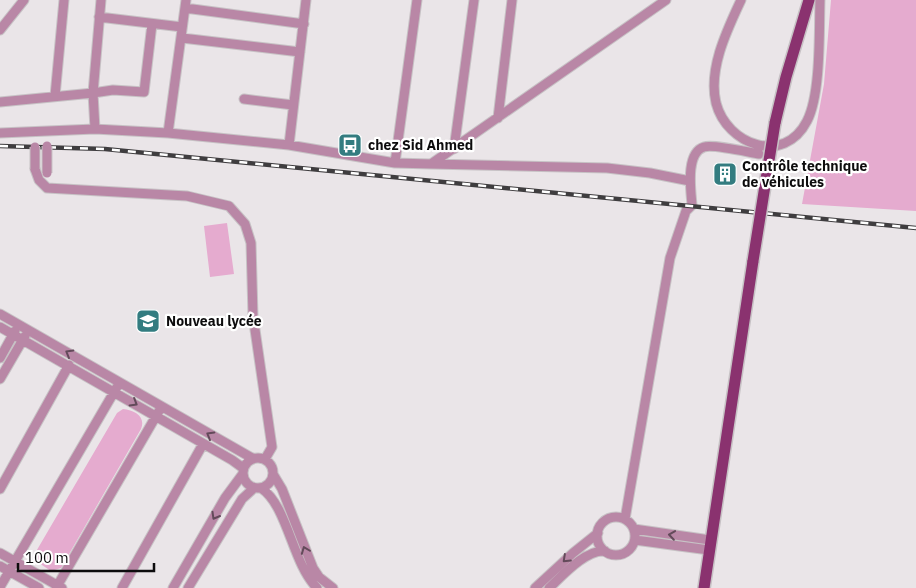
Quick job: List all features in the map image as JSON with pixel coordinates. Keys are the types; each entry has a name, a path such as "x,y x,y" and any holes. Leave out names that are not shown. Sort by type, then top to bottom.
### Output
{"main road":[{"path":"704,588 775,123 786,77 809,0"}],"street":[{"path":"0,30 24,0"},
{"path":"54,96 64,0"},
{"path":"95,129 93,94 101,0"},
{"path":"289,145 306,0"},
{"path":"395,163 417,0"},
{"path":"454,150 474,0"},
{"path":"498,118 512,0"},
{"path":"431,164 454,150 666,0"},
{"path":"741,0 718,60 715,82 716,103 722,117 731,130 743,139 757,145 773,147 784,144 794,138 802,130 808,119 817,76 820,0"},
{"path":"168,133 185,4 304,24"},
{"path":"99,17 182,27"},
{"path":"0,102 93,94 113,90 144,92 152,24"},
{"path":"182,38 300,52"},
{"path":"244,98 294,105"},
{"path":"0,133 95,129 168,133 289,145 395,163 607,168 650,173 690,181"},
{"path":"48,131 47,173 58,188"},
{"path":"35,132 35,170 39,180 47,188 187,196 229,206 245,224 251,243 253,316 272,448 265,459"},
{"path":"625,519 670,258 686,211 692,205 690,181 694,154 704,147 759,154"},
{"path":"0,314 252,458 265,459 271,466 273,474 282,489 313,568 323,581 333,588"},
{"path":"0,358 19,324"},
{"path":"0,327 232,460 242,472 246,483 272,498 304,570 318,588"},
{"path":"0,379 28,330"},
{"path":"0,489 69,366"},
{"path":"0,587 115,392 119,382"},
{"path":"0,553 59,587 161,406"},
{"path":"122,588 203,444"},
{"path":"173,588 248,460 252,458"},
{"path":"188,588 242,499 257,488 269,483 273,474"},
{"path":"535,588 598,532 603,522 613,517 625,519 634,529 710,545"},
{"path":"548,588 582,559 599,550 617,554 623,553 632,546 635,540 634,529"},
{"path":"598,532 599,543 605,551"},
{"path":"635,540 710,545"},
{"path":"14,561 23,579"},
{"path":"0,566 39,588"}],"shaded area":[{"path":"831,0 916,0 916,211 802,204 824,84"},
{"path":"227,223 234,274 210,277 204,226"},
{"path":"123,409 132,411 141,418 141,429 61,568 51,571 36,561 34,555 117,413"}],"railway":[{"path":"0,146 105,149 916,228"}],"place":[{"name":"chez Sid Ahmed","path":"350,145"},
{"name":"Contrôle technique de véhicules","path":"725,174"},
{"name":"Nouveau lycée","path":"148,321"}]}
